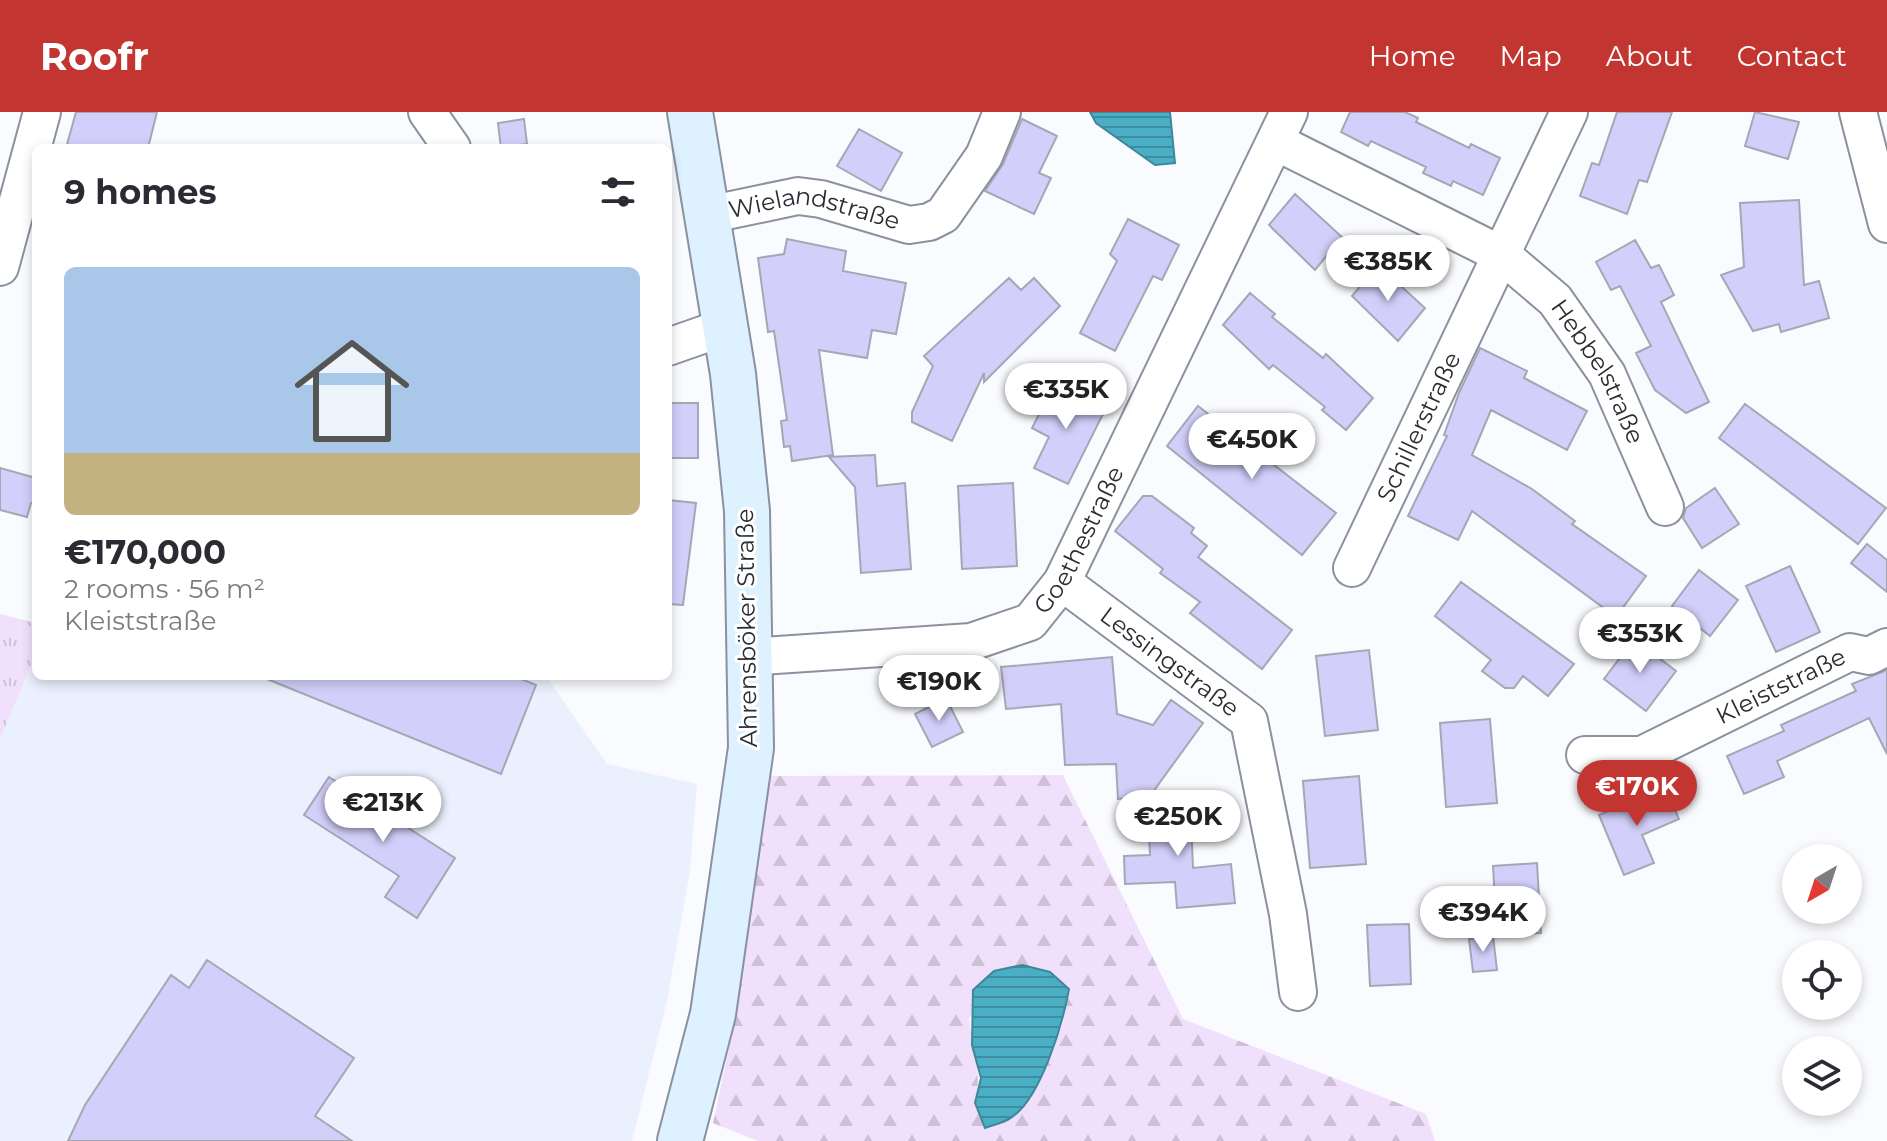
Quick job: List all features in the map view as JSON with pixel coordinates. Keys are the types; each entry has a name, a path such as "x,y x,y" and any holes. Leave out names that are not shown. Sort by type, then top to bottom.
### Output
{"street":[{"path":"33,144 42,112"},
{"path":"427,112 449,144"},
{"name":"Ahrensböker Straße","path":"680,1141 713,1014 751,748 747,511 725,327 690,112"},
{"name":"Wielandstraße","path":"707,215 798,196 821,199 909,225 929,222 943,215 984,156 1002,112"},
{"name":"Schillerstraße","path":"1352,568 1444,368 1502,255 1569,112"},
{"path":"1858,112 1887,224"},
{"name":"Hebbelstraße","path":"1283,127 1502,255 1555,300 1607,374 1665,507"},
{"name":"Goethestraße","path":"748,657 971,642 1030,622 1062,582 1283,127"},
{"path":"0,267 32,149"},
{"path":"672,346 725,327"},
{"name":"Lessingstraße","path":"1062,582 1249,721 1288,914 1298,992"},
{"name":"Kleiststraße","path":"1585,755 1642,755 1850,652 1869,656 1887,647"}],"shaded area":[{"path":"32,663 32,680 549,680 607,764 697,784 690,871 667,1001 632,1141 0,1141 0,739"}],"green space":[{"path":"0,614 32,622 32,663 0,739"},
{"path":"1063,775 1183,1019 1426,1114 1435,1141 758,1141 713,1123 735,1020 764,776","holes":["1050,972 1069,990 1063,1023 1031,1099 975,1103 977,1070 969,1017"]}],"water":[{"path":"1090,112 1170,112 1175,163 1155,165 1096,123"},
{"path":"1022,965 1050,972 1069,989 1066,1004 1056,1041 1031,1096 1009,1119 985,1128 975,1103 981,1078 972,1045 973,990 994,971"}],"building":[{"path":"76,112 157,112 149,144 67,144"},
{"path":"1350,112 1405,112 1418,118 1416,122 1469,148 1471,144 1500,158 1483,195 1453,181 1451,186 1423,173 1426,167 1371,141 1368,146 1341,132"},
{"path":"1617,112 1672,112 1647,182 1639,180 1627,214 1580,196 1592,163 1599,165"},
{"path":"1755,112 1799,122 1788,159 1745,146"},
{"path":"524,119 527,144 501,144 498,123"},
{"path":"1022,119 1057,136 1039,173 1051,178 1034,214 985,191 1003,164"},
{"path":"859,129 902,153 881,191 837,166"},
{"path":"1295,194 1342,237 1315,270 1269,225"},
{"path":"1799,200 1804,285 1819,281 1829,318 1781,332 1779,324 1753,331 1721,275 1744,267 1740,203"},
{"path":"1128,219 1179,245 1162,280 1153,276 1115,351 1080,333 1117,261 1110,254"},
{"path":"787,239 846,251 843,271 906,283 896,334 872,330 867,358 819,350 833,455 792,461 790,446 784,447 781,421 787,420 774,331 768,332 758,258 784,254"},
{"path":"1635,240 1651,268 1659,265 1674,295 1661,302 1709,402 1686,413 1655,390 1636,353 1651,346 1620,286 1611,290 1596,262"},
{"path":"1378,265 1425,308 1398,341 1352,296"},
{"path":"1009,278 1021,290 1034,278 1060,306 984,382 984,373 952,441 912,422 912,412 933,366 924,356"},
{"path":"1250,293 1275,314 1272,317 1323,358 1326,354 1373,398 1346,430 1322,410 1325,407 1273,365 1269,369 1223,325"},
{"path":"1480,348 1527,371 1524,378 1587,411 1567,450 1491,410 1472,455 1532,489 1575,521 1572,524 1646,576 1616,617 1472,511 1458,540 1408,516 1447,436 1444,435 1459,393"},
{"path":"1055,382 1106,408 1068,484 1034,468 1049,437 1032,428"},
{"path":"672,403 698,403 698,458 672,458"},
{"path":"1745,404 1886,508 1858,544 1719,438"},
{"path":"1198,406 1336,513 1302,555 1167,446"},
{"path":"875,455 877,486 905,483 911,569 861,573 855,487 829,457"},
{"path":"0,468 32,477 32,503 27,517 0,510"},
{"path":"1013,483 1017,566 962,569 958,486"},
{"path":"1715,488 1739,524 1702,548 1683,518 1686,508"},
{"path":"1143,496 1152,496 1194,528 1191,533 1207,546 1198,557 1292,630 1262,669 1190,613 1200,602 1160,573 1163,569 1115,531"},
{"path":"672,500 696,503 683,605 672,604"},
{"path":"1867,544 1887,560 1887,592 1851,563"},
{"path":"1790,566 1820,632 1776,652 1746,586"},
{"path":"1699,570 1738,600 1710,636 1672,606"},
{"path":"1461,582 1574,664 1548,696 1523,676 1514,688 1505,688 1482,671 1491,660 1435,616"},
{"path":"1634,639 1676,671 1646,711 1604,679"},
{"path":"1369,650 1378,730 1325,736 1316,656"},
{"path":"1112,657 1117,714 1153,725 1171,700 1203,723 1150,796 1118,799 1116,764 1065,765 1061,704 1006,709 1001,667"},
{"path":"1887,670 1887,754 1869,718 1777,761 1784,777 1744,794 1727,756 1784,731 1781,725 1856,691 1852,684"},
{"path":"269,680 524,680 536,685 501,774"},
{"path":"946,698 963,732 932,747 915,714"},
{"path":"1490,719 1497,803 1446,807 1440,723"},
{"path":"1359,776 1366,864 1310,868 1303,781"},
{"path":"329,777 455,858 417,918 385,897 399,876 304,815"},
{"path":"1665,787 1679,819 1642,835 1654,863 1624,875 1599,815"},
{"path":"1190,795 1193,868 1231,864 1235,903 1177,908 1175,882 1125,884 1124,856 1150,855 1147,797"},
{"path":"1537,863 1541,933 1497,935 1493,866"},
{"path":"1409,924 1411,984 1370,986 1367,925"},
{"path":"1493,936 1497,970 1473,972 1469,939"},
{"path":"207,960 354,1058 315,1116 352,1141 68,1141 85,1105 171,975 189,988"}]}
